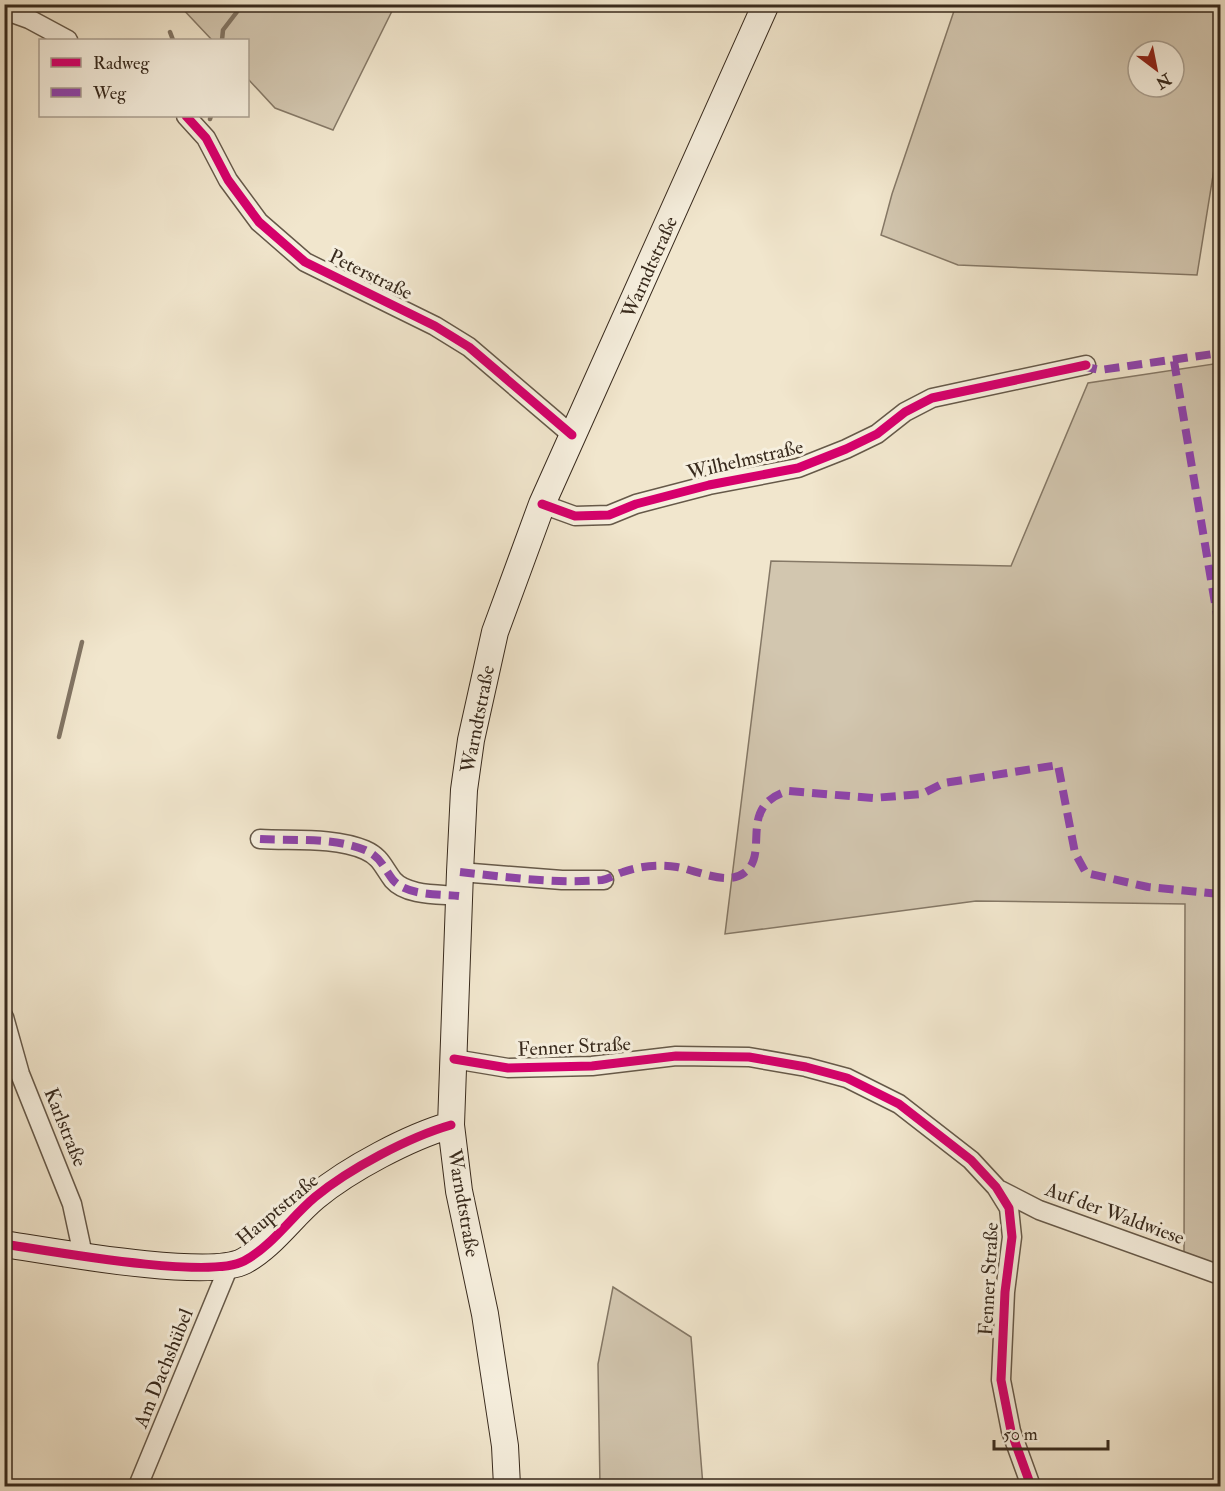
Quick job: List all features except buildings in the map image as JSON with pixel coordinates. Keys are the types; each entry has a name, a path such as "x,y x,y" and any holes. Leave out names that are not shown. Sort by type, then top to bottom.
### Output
{"main road":[{"name":"Warndtstraße","path":"507,1486 505,1446 488,1336 459,1191 451,1125 464,790 480,698 495,632 542,504 766,4"},
{"name":"Hauptstraße","path":"4,1244 194,1267 229,1266 244,1261 316,1197 347,1176 422,1133 451,1125"}],"street":[{"path":"4,10 29,19 66,39"},
{"name":"Peterstraße","path":"187,117 206,138 228,180 259,222 304,262 435,326 469,347 572,435"},
{"name":"Wilhelmstraße","path":"542,504 575,516 609,515 636,504 709,485 798,468 877,434 905,412 932,398 1086,365"},
{"path":"260,839 343,844 363,849 378,857 398,885 409,890 459,884 552,879 604,880"},
{"name":"Karlstraße","path":"4,1017 20,1074 72,1204 83,1255"},
{"name":"Fenner Straße","path":"454,1059 508,1068 592,1066 676,1056 749,1057 806,1067 847,1078 899,1104 971,1160 996,1187 1009,1208 1012,1237 1005,1292 1001,1380 1011,1431 1031,1486"},
{"name":"Auf der Waldwiese","path":"996,1187 1020,1202 1039,1210 1221,1275"},
{"name":"Am Dachshübel","path":"138,1486 229,1266"}],"shaded area":[{"path":"179,5 395,5 333,130 275,108 249,80 249,39 211,39"},
{"path":"956,5 1220,5 1220,132 1197,275 958,265 881,235 892,194"},
{"path":"1220,363 1220,1268 1184,1253 1185,904 976,901 725,934 771,561 1011,566 1088,383"},
{"path":"613,1287 691,1337 703,1486 600,1486 598,1364"}],"waterway":[{"path":"222,39 223,30 243,4"},
{"path":"170,32 173,39"},
{"path":"59,737 82,642"}],"marked path":[{"path":"1082,366 1100,370 1220,353"},
{"path":"1174,361 1220,633"},
{"path":"460,872 531,879 585,881 605,879 636,868 663,866 677,867 720,878 737,877 752,865 758,819 763,807 772,798 788,791 873,798 922,794 944,783 1058,765 1075,853 1086,873 1148,887 1220,894"},
{"path":"260,839 327,841 353,846 375,856 393,880 406,889 459,896"}],"cycle path":[{"path":"187,117 206,138 228,180 259,222 305,262 435,326 469,347 572,435"},
{"path":"542,504 575,516 609,515 636,504 709,485 798,468 877,434 905,412 932,398 1086,365"},
{"path":"454,1059 508,1068 592,1066 676,1056 749,1057 806,1067 847,1078 899,1104 971,1160 996,1187 1009,1208 1012,1237 1005,1292 1001,1380 1011,1431 1031,1486"},
{"path":"4,1244 165,1266 226,1266 244,1261 254,1255 315,1197 362,1165 417,1137 451,1125"}]}
